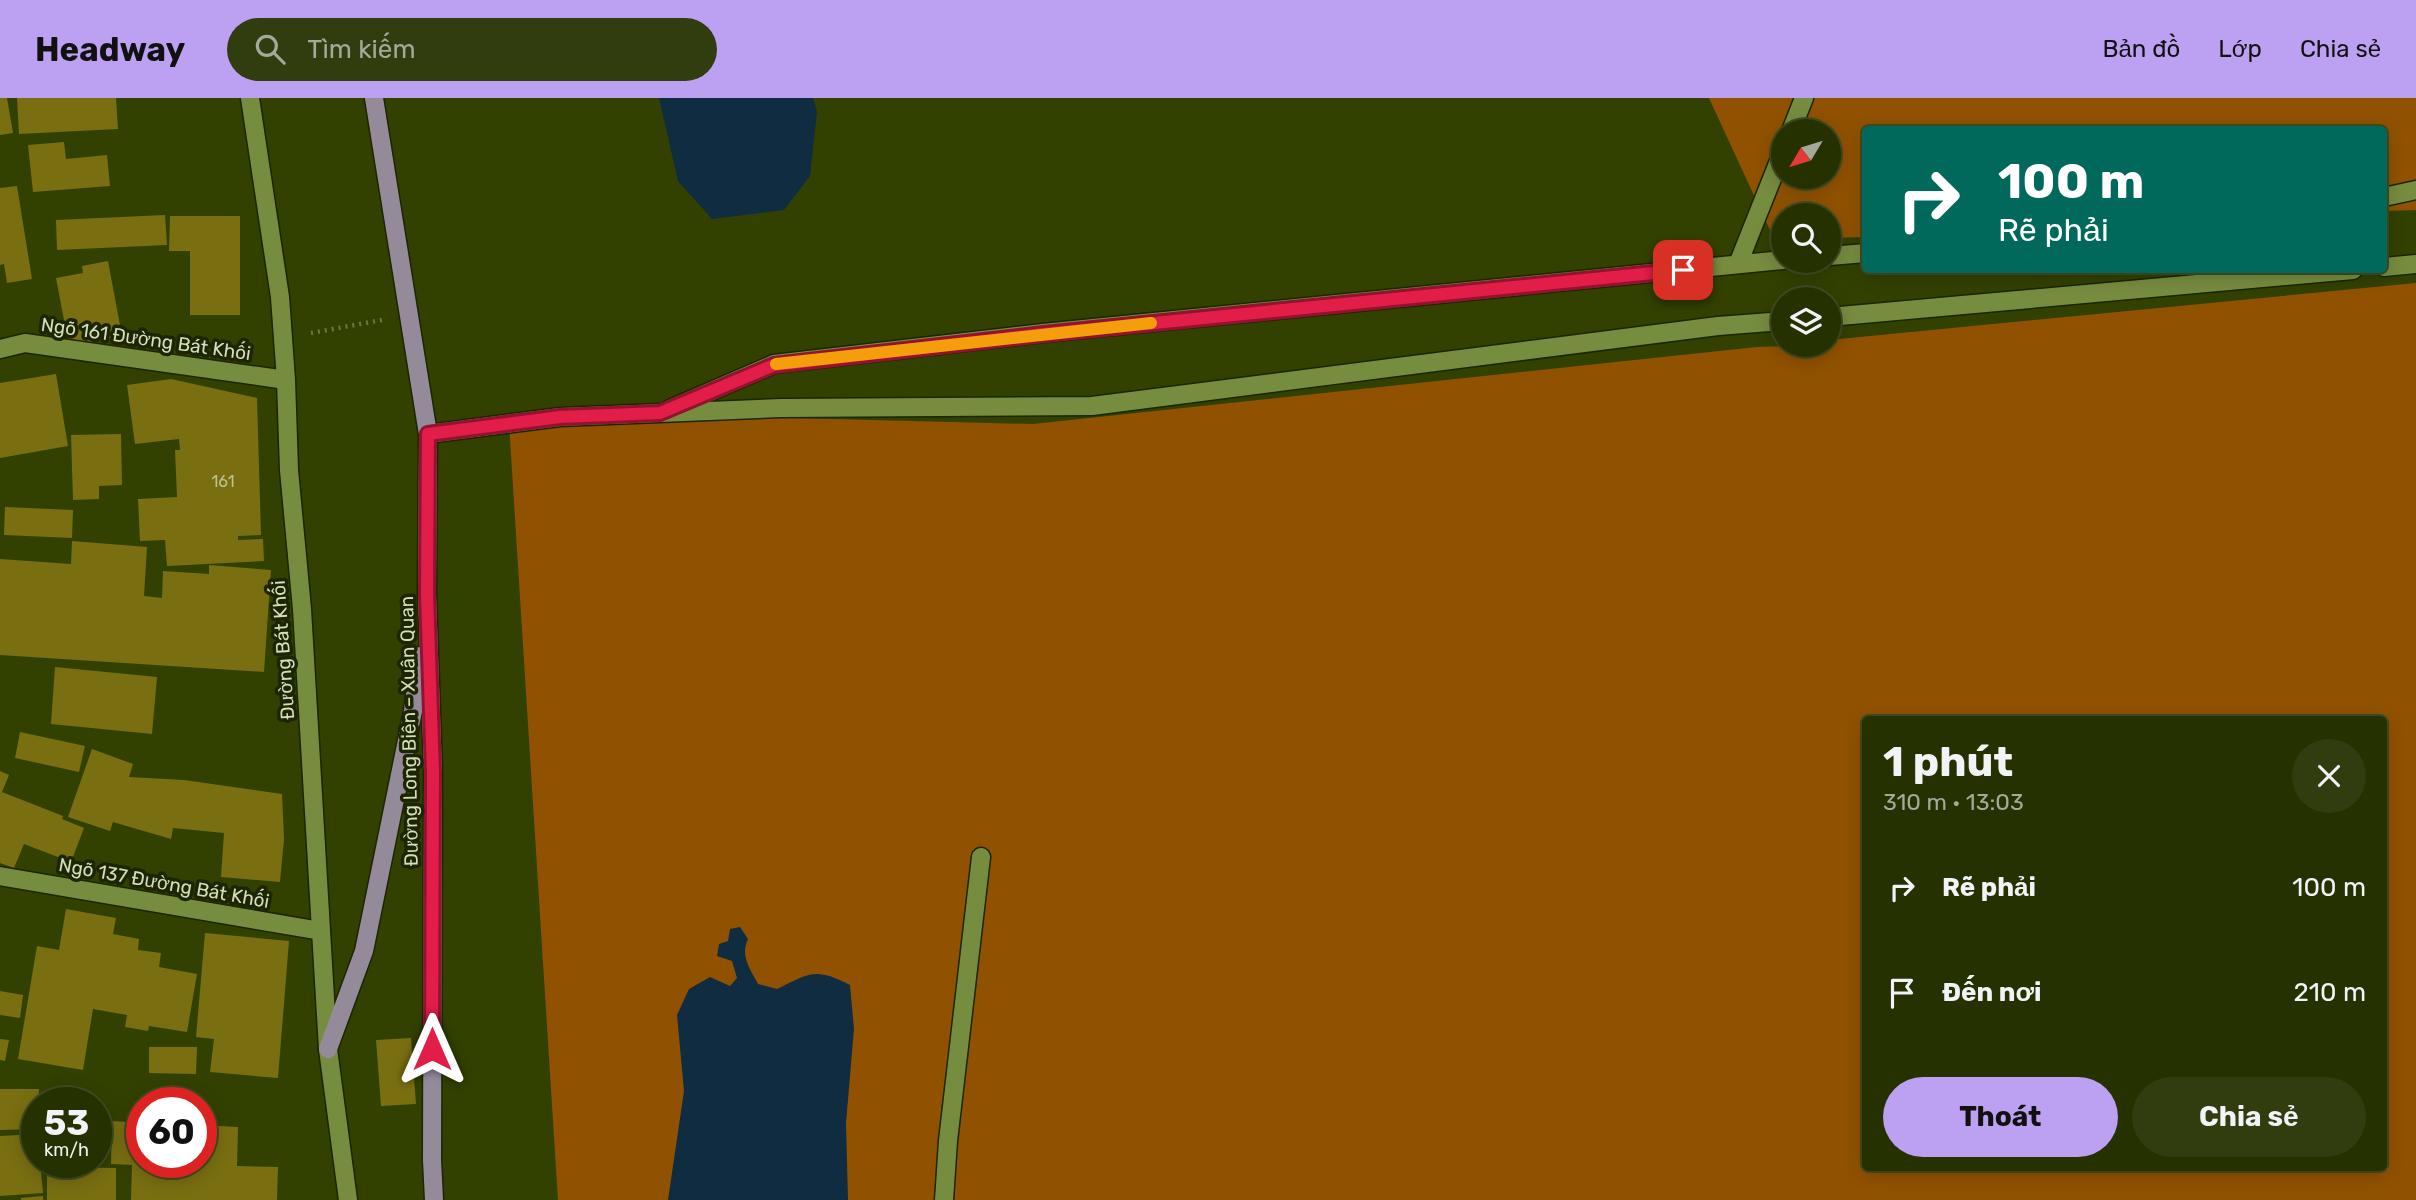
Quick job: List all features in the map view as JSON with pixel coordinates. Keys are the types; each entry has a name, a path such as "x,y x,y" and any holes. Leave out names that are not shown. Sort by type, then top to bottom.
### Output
{"main road":[{"name":"Đường Long Biên – Xuân Quan","path":"374,98 428,434 427,594 433,772 434,1200"},
{"path":"328,1049 364,951 414,711 427,594"}],"street":[{"name":"Đường Bát Khối","path":"250,98 280,297 328,1049 348,1200"},
{"path":"1796,119 1804,98"},
{"path":"1738,264 1771,181"},
{"path":"2387,196 2416,190"},
{"path":"1841,255 1862,253"},
{"path":"660,413 774,365 1044,334 1771,261"},
{"path":"2387,267 2416,264"},
{"path":"1841,316 2320,273"},
{"path":"428,434 560,417 781,408 1092,406 1718,326 1771,322"},
{"name":"Ngõ 161 Đường Bát Khối","path":"0,349 25,344 286,380"},
{"path":"944,1200 948,1140 981,857"},
{"name":"Ngõ 137 Đường Bát Khối","path":"0,876 321,931"}],"path":[{"path":"283,338 409,316"}],"shaded area":[{"path":"1709,98 2416,98 2416,210 2387,211 2387,126 1862,126 1862,237 1841,238 1841,203 1771,203 1771,232"},
{"path":"2416,283 2416,1200 558,1200 509,423 591,413 1033,424 1771,347 1771,357 1841,357 1841,339"}],"water":[{"path":"659,98 813,98 817,112 810,176 784,210 712,219 678,181"},
{"path":"740,927 748,939 746,957 758,984 777,989 805,976 820,974 850,985 854,1029 846,1123 848,1200 668,1200 684,1091 677,1015 689,989 710,977 730,986 737,978 732,961 717,956 719,944 728,941 730,929"}],"building":[{"path":"0,98 7,98 13,133 0,135"},
{"path":"17,98 116,98 118,129 19,134"},
{"path":"64,142 66,159 107,155 110,186 33,192 28,145"},
{"path":"17,186 32,279 7,283 4,264 0,265 0,188"},
{"path":"165,215 167,245 57,250 56,220"},
{"path":"170,216 240,216 240,315 190,315 190,251 169,251"},
{"path":"108,261 122,336 69,346 56,278 83,273 82,266"},
{"path":"56,374 68,446 0,458 0,383"},
{"path":"171,379 257,398 261,535 238,536 238,540 263,539 264,561 167,566 165,540 140,541 138,499 177,497 175,450 180,450 179,439 135,444 127,385"},
{"path":"121,434 122,485 99,486 99,499 73,500 71,435"},
{"path":"5,507 73,510 72,538 4,535"},
{"path":"72,541 147,547 144,596 162,598 163,571 209,574 209,565 271,570 264,672 0,655 0,559 71,564"},
{"path":"55,667 157,677 152,734 51,724"},
{"path":"20,732 85,746 79,772 15,758"},
{"path":"92,749 133,764 129,777 184,780 282,794 284,839 280,882 221,877 224,833 173,828 171,839 113,822 110,831 68,817"},
{"path":"0,771 9,775 2,792 63,816 62,819 84,828 71,862 24,844 14,868 0,863"},
{"path":"66,909 116,918 113,934 139,939 138,950 161,953 159,967 197,974 187,1032 149,1026 148,1031 125,1027 127,1015 93,1009 83,1070 18,1059 37,946 59,950"},
{"path":"205,933 289,941 278,1078 210,1072 214,1039 196,1037"},
{"path":"0,991 23,995 20,1018 0,1015"},
{"path":"411,1038 416,1104 381,1106 376,1040"},
{"path":"0,1039 9,1040 5,1061 0,1060"},
{"path":"149,1047 197,1047 196,1074 149,1073"},
{"path":"0,1089 21,1089 21,1129 0,1130"},
{"path":"112,1121 126,1122 126,1165 112,1164"},
{"path":"217,1126 238,1127 237,1166 278,1167 277,1200 131,1200 132,1178 217,1178"},
{"path":"21,1135 21,1178 42,1178 43,1193 0,1196 0,1136"},
{"path":"112,1168 116,1168 116,1200 47,1200 47,1178 112,1178"},
{"path":"43,1196 43,1200 21,1200 21,1198"}],"slow traffic":[{"path":"776,364 1151,323"}],"route":[{"path":"432,1049 433,772 427,594 428,434 560,417 660,413 774,365 1044,334 1683,270"}]}
